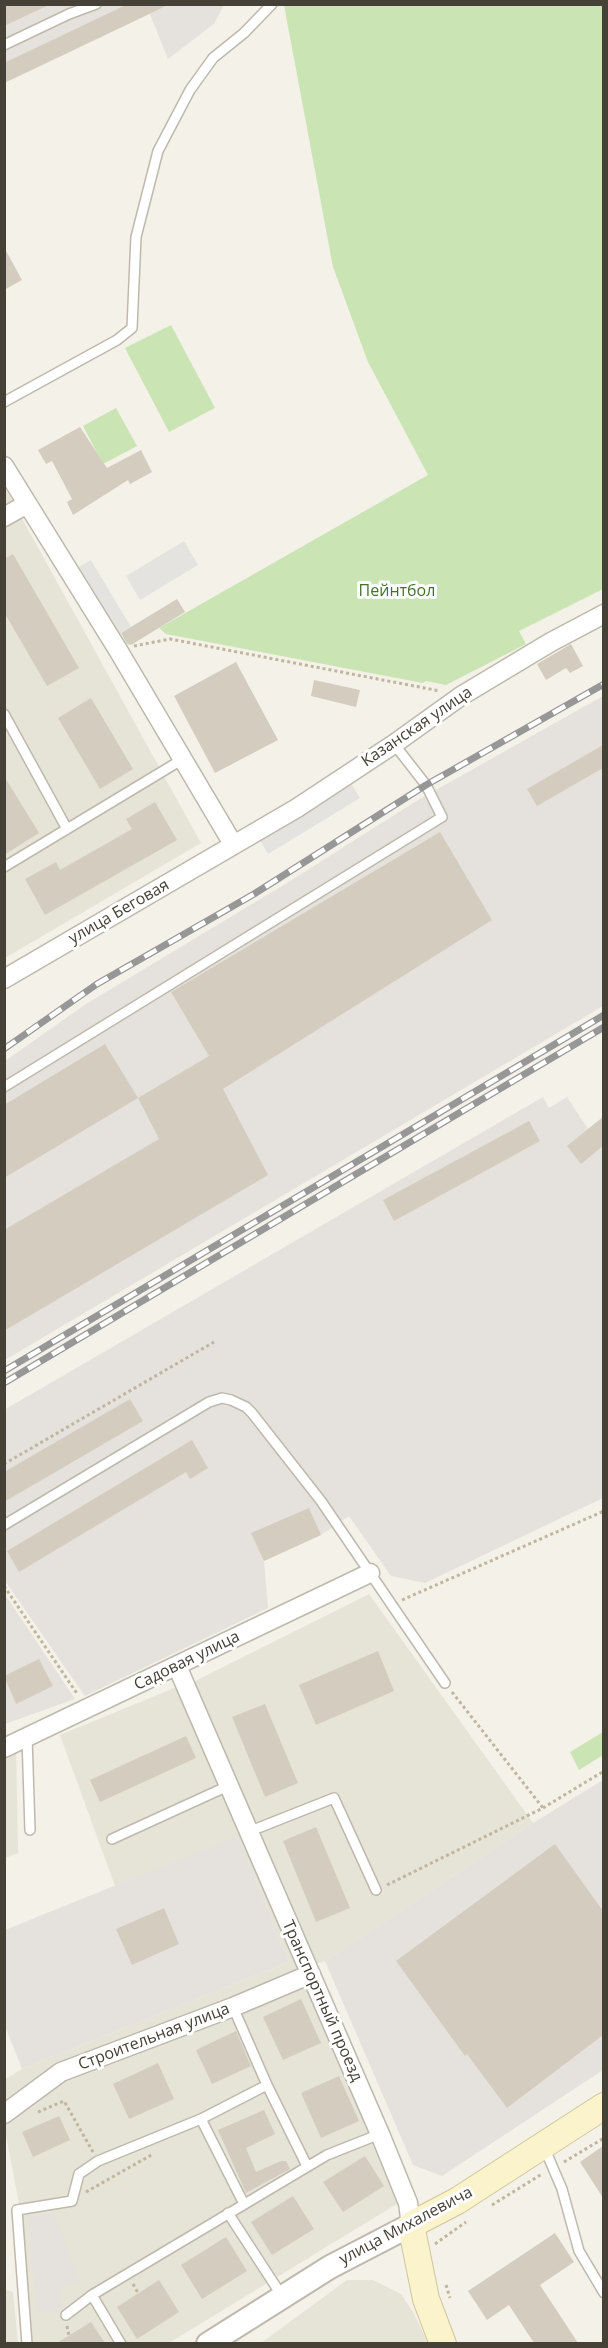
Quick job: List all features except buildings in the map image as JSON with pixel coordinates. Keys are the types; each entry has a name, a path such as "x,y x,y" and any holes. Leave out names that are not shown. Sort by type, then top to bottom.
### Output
{"main road":[{"name":"улица Михалевича","path":"411,2225 548,2156 603,2106"},
{"name":"Транспортный проезд","path":"411,2225 426,2299 443,2343"}],"street":[{"path":"4,466 118,650 233,844"},
{"path":"4,517 27,504"},
{"name":"Казанская улица","path":"233,844 297,808 394,744 461,696 603,614"},
{"name":"улица Беговая","path":"4,979 233,844"},
{"name":"Садовая улица","path":"5,1746 370,1573"},
{"name":"Транспортный проезд","path":"177,1666 248,1832 270,1898 311,1974 380,2134 391,2171 408,2203 411,2225"},
{"name":"Строительная улица","path":"4,2114 61,2072 233,2007 311,1974"},
{"name":"улица Михалевича","path":"208,2343 330,2267 411,2225"}],"lane":[{"path":"4,45 69,14 96,4"},
{"path":"4,402 117,340 132,328 136,237 158,151 190,90 213,58 243,33 272,4"},
{"path":"4,714 67,829"},
{"path":"4,1087 442,817 426,785 394,744"},
{"path":"4,867 183,759"},
{"path":"4,1526 208,1402 222,1398 239,1403 252,1413 321,1501 445,1683"},
{"path":"27,1737 30,1830"},
{"path":"112,1839 228,1786"},
{"path":"248,1832 334,1798 376,1890"},
{"path":"233,2007 267,2085 307,2166"},
{"path":"27,2343 17,2210 72,2200 79,2174 98,2161 201,2119 267,2085"},
{"path":"201,2119 244,2204"},
{"path":"66,2315 92,2295 307,2166 327,2155 380,2134"},
{"path":"548,2156 562,2189 579,2252 603,2293"},
{"path":"228,2213 282,2296"},
{"path":"92,2295 121,2343"}],"path":[{"path":"118,650 170,639 461,696"},
{"path":"4,1464 214,1342"},
{"path":"391,1605 603,1511"},
{"path":"4,1586 87,1709"},
{"path":"445,1683 543,1808"},
{"path":"376,1890 543,1808 603,1771"},
{"path":"34,2113 64,2101 98,2161"},
{"path":"487,2208 548,2156 603,2138"},
{"path":"72,2200 155,2153"},
{"path":"434,2244 468,2220"},
{"path":"444,2277 450,2299"}],"shaded area":[{"path":"4,5 224,5 214,24 168,59 150,14 5,83"},
{"path":"4,486 201,843 5,958 4,958"},
{"path":"184,541 198,565 140,600 126,576"},
{"path":"91,560 131,627 119,634 79,567"},
{"path":"603,696 603,1006 5,1360 5,1061 86,1004 287,883 418,800"},
{"path":"351,783 360,798 268,854 259,839"},
{"path":"543,1097 549,1108 567,1097 588,1129 603,1117 603,1498 425,1583 391,1576 349,1516 321,1535 264,1561 268,1608 85,1696 5,1581 4,1410"},
{"path":"4,1593 75,1699 5,1724 4,1724"},
{"path":"369,1594 533,1823 325,1961 300,1969 400,2202 169,2343 32,2343 22,2219 5,2130 4,2080 22,2069 289,1962 238,1837 115,1886 60,1735 195,1681"},
{"path":"16,1750 18,1853 5,1858 5,1755"},
{"path":"603,1780 603,2070 442,2176 413,2165 325,1961 533,1823"},
{"path":"238,1836 289,1962 22,2069 5,2026 5,1930"},
{"path":"54,2214 80,2282 61,2286 61,2311 37,2313 28,2216"},
{"path":"4,2269 6,2290 13,2292 18,2343 5,2343"},
{"path":"347,2280 373,2280 401,2294 413,2312 428,2343 261,2343"}],"green space":[{"name":"Пейнтбол","path":"284,5 603,5 603,589 519,631 526,644 446,685 426,681 423,683 166,634 159,628 428,475 368,362 333,267"},
{"path":"171,325 215,408 169,432 125,348"},
{"path":"116,408 137,446 103,464 83,426"},
{"path":"603,1732 603,1755 579,1770 570,1752"}],"railway":[{"path":"4,1049 97,984 254,894 426,785 604,684"},
{"path":"4,1371 604,1015"},
{"path":"4,1383 604,1027"}]}
